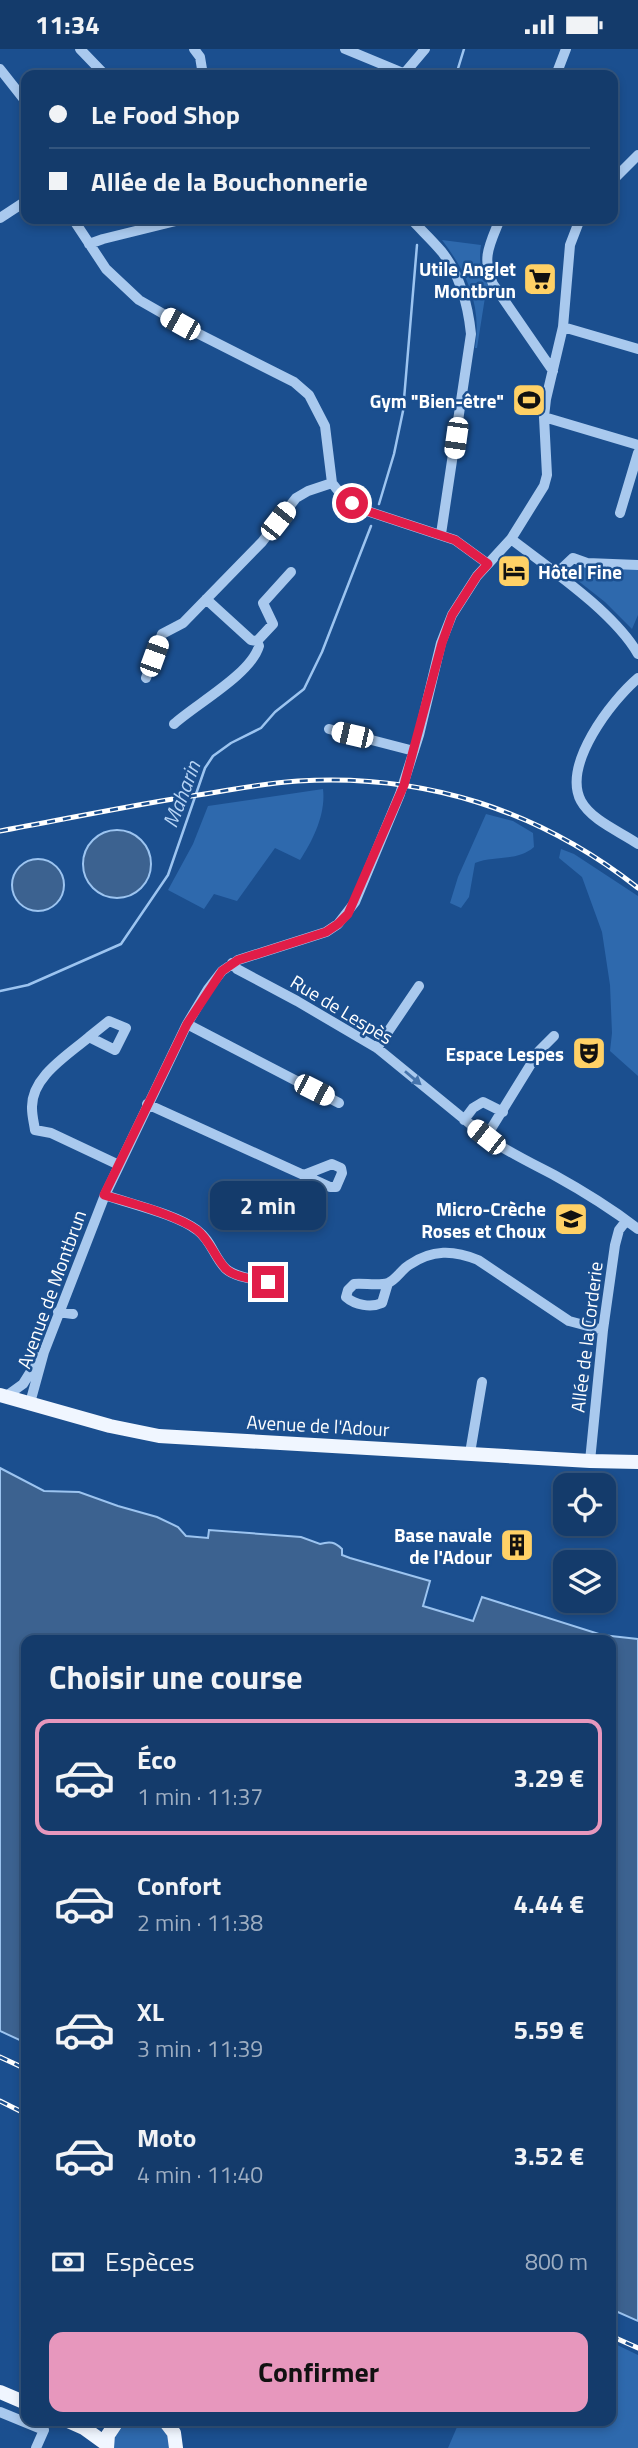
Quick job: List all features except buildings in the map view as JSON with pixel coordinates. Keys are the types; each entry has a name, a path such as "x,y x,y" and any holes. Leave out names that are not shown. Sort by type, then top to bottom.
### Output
{"main road":[{"name":"Avenue de l'Adour","path":"2,1396 110,1426 159,1436 638,1462"},
{"path":"0,2392 21,2401"},
{"path":"79,2426 106,2446 114,2426"},
{"path":"83,2428 99,2426"},
{"path":"168,2426 174,2434 176,2448"}],"street":[{"path":"80,49 100,70"},
{"path":"194,49 200,57 202,70"},
{"path":"345,49 393,70"},
{"path":"409,70 425,49"},
{"path":"558,70 566,49"},
{"path":"0,69 21,96"},
{"path":"618,175 638,155"},
{"path":"0,218 21,204"},
{"path":"76,224 106,269 139,300 294,382 309,395 325,426 332,483 343,497 364,510 441,534 469,548 488,564"},
{"path":"89,244 164,224"},
{"path":"416,224 442,251 452,266 460,284 471,334 441,534"},
{"path":"498,224 488,249 488,272 553,372"},
{"path":"232,963 326,932 348,914 400,794 452,615 477,576 511,538 544,486 547,475 544,417 563,327 570,245 578,224"},
{"path":"563,327 635,348 638,335"},
{"path":"544,417 638,445"},
{"path":"620,513 638,453"},
{"path":"146,678 162,634 183,623 262,543 296,498 332,483"},
{"path":"511,538 623,631 638,654"},
{"path":"556,573 573,558 587,563 638,565"},
{"path":"257,641 273,624 263,603 291,572"},
{"path":"206,599 251,640 257,641"},
{"path":"174,724 214,695 249,663 260,646 257,641"},
{"path":"638,678 608,710 581,758 576,773 581,801 591,813 638,844"},
{"path":"329,729 414,751"},
{"name":"Avenue de Montbrun","path":"30,1403 58,1312 104,1195 187,1024 216,978 232,963"},
{"name":"Rue de Lespès","path":"232,963 237,969 298,1001 377,1048 503,1149 555,1176 638,1229"},
{"path":"377,1048 419,986"},
{"path":"187,1024 339,1103"},
{"path":"486,1137 539,1052 554,1036"},
{"path":"89,1037 43,1078 34,1094 32,1107 35,1130 51,1133 119,1165"},
{"path":"464,1120 473,1108 483,1103 503,1112"},
{"path":"148,1104 304,1175"},
{"path":"104,1195 191,1226 198,1230 214,1249 227,1269 241,1276 268,1282"},
{"name":"Allée de la Corderie","path":"590,1461 603,1330 619,1230 626,1221"},
{"path":"388,1283 410,1265 428,1255 445,1251 462,1253 478,1260 569,1321 603,1330"},
{"path":"58,1312 74,1314"},
{"path":"2,1396 23,1384 44,1352"},
{"path":"470,1453 482,1381"},
{"path":"0,2412 21,2421"},
{"path":"34,2426 44,2430 36,2448"}],"shaded area":[{"path":"442,240 481,245 482,268 491,290 486,291 477,348 476,318 470,290 459,265"},
{"path":"582,565 638,569 638,615 632,629 605,602 572,576"},
{"path":"323,789 318,826 300,860 275,848 237,901 214,894 204,909 168,890 193,844 208,806"},
{"path":"486,814 513,821 533,833 534,847 513,857 475,863 469,897 461,908 450,903 458,877"},
{"path":"117,830 130,833 141,840 148,851 151,864 148,877 141,888 130,895 117,898 104,895 93,888 86,877 83,864 86,851 93,840 104,833"},
{"path":"561,849 574,854 638,896 638,1076 610,1051 610,985 602,932 582,877 559,858"},
{"path":"38,859 57,866 64,885 57,904 38,911 19,904 12,885 19,866"},
{"path":"0,1468 44,1491 79,1492 157,1517 178,1527 186,1536 208,1538 209,1530 301,1537 320,1544 332,1543 342,1549 342,1555 430,1581 423,1606 473,1621 482,1597 602,1635 21,1635 21,2041 0,2031"},
{"path":"616,1637 638,1639 638,2321 616,2311"},
{"path":"616,2344 638,2355 638,2448 448,2448 457,2426 616,2426"},
{"path":"124,2426 159,2426 169,2437 171,2448 113,2448 119,2431"}],"waterway":[{"name":"Maharin","path":"458,70 464,49"},
{"name":"Maharin","path":"379,504 403,411 417,245"},
{"name":"Maharin","path":"0,991 28,985 121,944 168,875 205,768 213,756 231,743 261,728 275,712 304,689 322,652 371,526"}],"railway":[{"path":"0,831 273,783 344,780 390,783 478,802 520,818 561,837 638,888"},
{"path":"0,2057 21,2067"},
{"path":"0,2101 21,2112"},
{"path":"616,2338 638,2348"}],"place":[{"name":"Utile Anglet Montbrun","path":"540,279"},
{"name":"Gym \"Bien-être\"","path":"529,400"},
{"name":"Hôtel Fine","path":"514,571"},
{"name":"Espace Lespes","path":"589,1053"},
{"name":"Micro-Crèche Roses et Choux","path":"571,1219"},
{"name":"Base navale de l'Adour","path":"517,1545"}],"route":[{"path":"268,1282 241,1276 227,1269 198,1230 104,1195 187,1024 222,971 238,960 326,932 348,914 404,785 452,615 488,564 455,540 364,510 352,503"}]}
